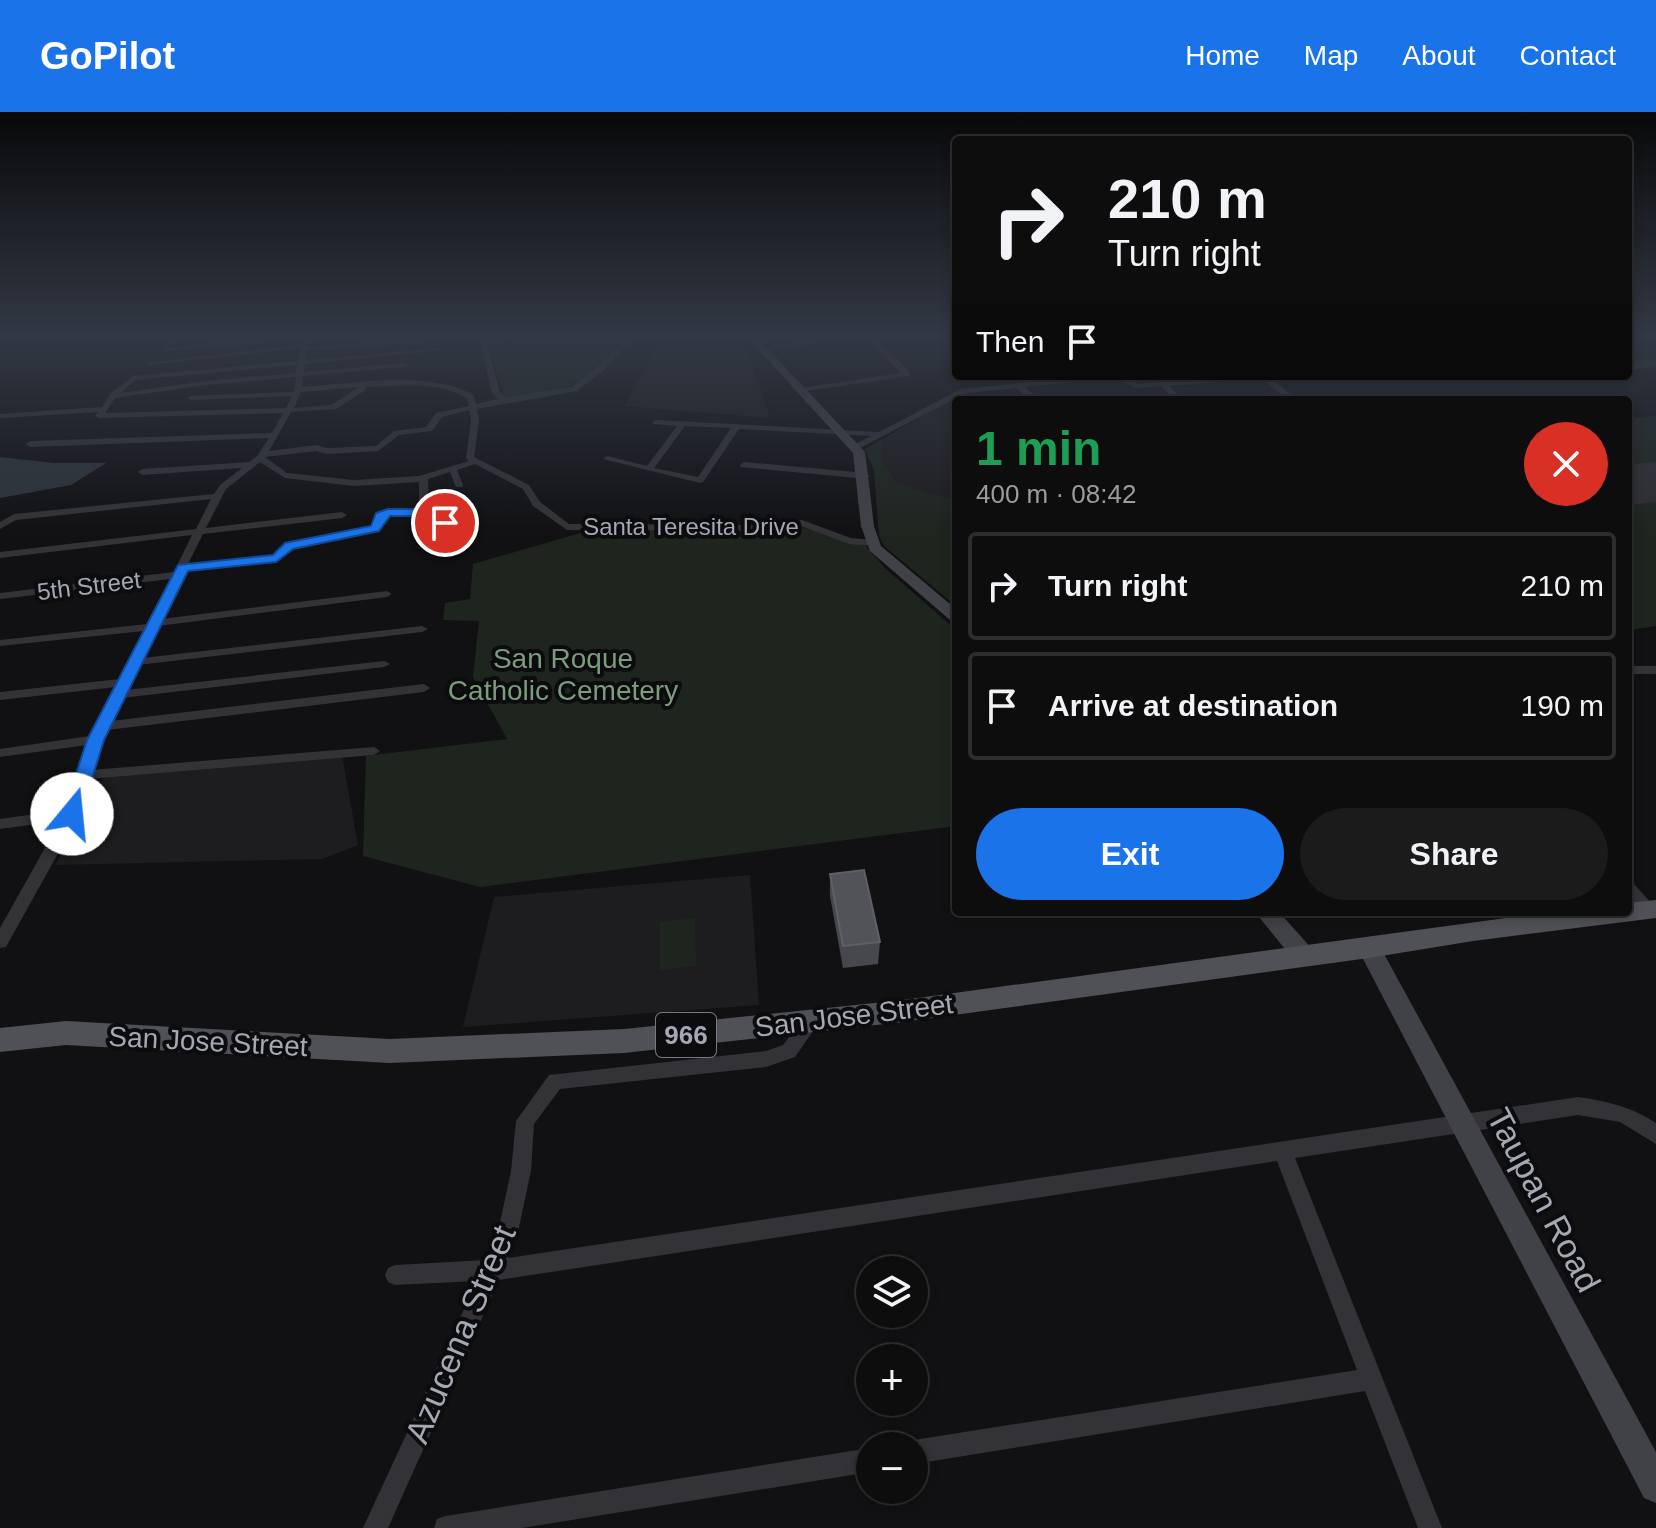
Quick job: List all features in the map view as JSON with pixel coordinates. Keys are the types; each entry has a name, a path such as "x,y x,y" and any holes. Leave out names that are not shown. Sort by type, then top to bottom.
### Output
{"main road":[{"path":"813,402 856,447 866,476 873,543 952,613"},
{"name":"San Jose Street","path":"1632,911 1653,909"},
{"path":"1269,916 1305,957"},
{"name":"San Jose Street","path":"0,1040 66,1033 390,1051 624,1041 811,1021 1305,957 1528,918 1556,916"},
{"name":"Taupan Road","path":"1369,948 1656,1486"}],"street":[{"path":"108,402 99,414 101,417 287,411 333,407 341,402"},
{"path":"0,942 72,814 95,740 217,496 223,487 258,459 292,402"},
{"path":"258,459 285,475 336,482 393,482 423,477 473,462 469,453 475,421 471,402"},
{"path":"142,472 258,459 316,448 327,451 383,447 397,433 429,429 439,415 494,402"},
{"path":"856,447 937,402"},
{"path":"0,416 102,409"},
{"path":"657,422 882,435"},
{"path":"649,469 683,423"},
{"path":"607,459 700,480 736,427"},
{"path":"30,444 274,435"},
{"name":"Santa Teresita Drive","path":"473,462 526,487 536,504 567,527 760,528 802,523 849,541 873,543"},
{"path":"744,465 866,476"},
{"path":"452,467 459,485"},
{"path":"423,477 424,512 445,523"},
{"path":"0,526 14,517 217,496"},
{"name":"5th Street","path":"0,596 271,560 289,546 375,529 383,514 424,512"},
{"path":"0,555 342,515"},
{"path":"0,643 387,594"},
{"path":"136,662 422,629"},
{"path":"119,695 384,664"},
{"path":"1632,670 1656,670"},
{"path":"0,696 125,682"},
{"path":"102,726 424,688"},
{"path":"0,753 95,740"},
{"path":"83,775 374,751"},
{"path":"0,824 72,814"},
{"path":"1632,891 1653,909"},
{"name":"Azucena Street","path":"375,1528 493,1270 509,1227 521,1171 525,1121 555,1081 766,1059 789,1051 811,1021"},
{"path":"395,1275 493,1270 1578,1106 1612,1109 1645,1125 1656,1135"},
{"path":"1283,1151 1430,1528"},
{"path":"928,1450 1370,1379"},
{"path":"446,1528 856,1462"}],"shaded area":[{"path":"626,402 764,402 770,418 624,406"},
{"path":"952,402 952,603 881,541 874,470 865,449"},
{"path":"1656,416 1656,626 1632,629 1632,419"},
{"path":"0,457 54,463 106,463 71,485 0,498"},
{"path":"342,755 358,845 322,859 55,865 104,777"},
{"path":"750,875 759,1005 463,1027 494,897"}],"green space":[{"path":"1656,416 1656,464 1632,467 1632,419"},
{"path":"881,440 882,461 896,483 952,500 952,603 884,546 879,536 874,470 865,449"},
{"path":"1656,501 1656,626 1632,629 1632,504"},
{"name":"San Roque Catholic Cemetery","path":"795,525 866,546 886,569 952,627 952,827 480,887 363,856 366,756 507,739 473,677 479,621 443,620 445,603 470,599 473,564 594,529 771,530"},
{"path":"695,918 696,966 660,970 660,922"}],"building":[{"path":"864,870 880,942 843,946 830,874"}],"runway":[{"path":"1632,485 1656,482"}],"route":[{"path":"72,814 95,740 183,567 271,560 280,556 285,547 375,529 380,516 388,512 424,512 445,523"}]}
